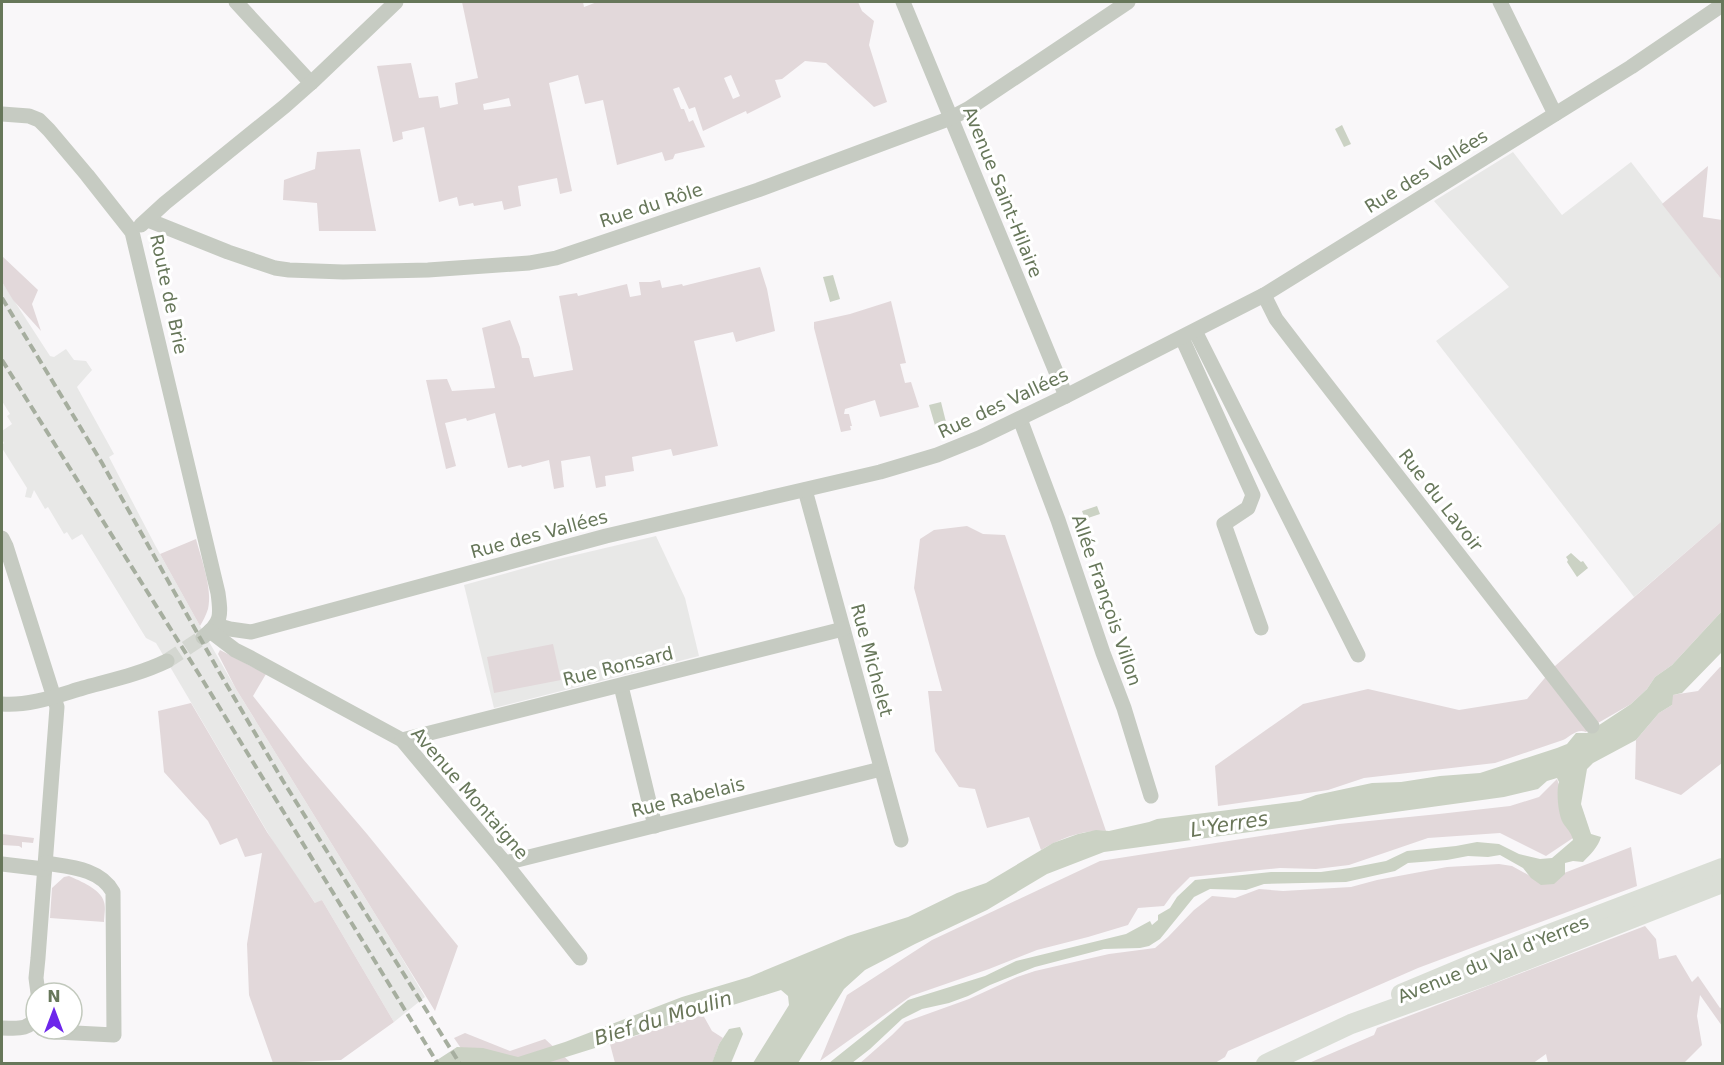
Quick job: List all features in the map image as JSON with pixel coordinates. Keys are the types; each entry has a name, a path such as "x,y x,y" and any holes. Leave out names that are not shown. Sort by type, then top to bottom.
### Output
{"main road":[{"path":"1641,907 1722,868"},
{"path":"1641,907 1722,883"},
{"name":"Avenue du Val d'Yerres","path":"1266,1064 1351,1024 1403,993 1487,958 1641,907"}],"street":[{"path":"236,2 311,83"},
{"name":"Route de Brie","path":"210,631 220,617 218,593 132,232 311,83 396,2"},
{"name":"Avenue Saint-Hilaire","path":"903,2 1066,396"},
{"name":"Rue du Rôle","path":"148,220 228,252 275,268 289,270 343,272 419,270 529,263 556,258 758,190 951,117 968,109 1128,2"},
{"path":"1500,2 1555,114"},
{"name":"Rue des Vallées","path":"210,631 251,632 606,536 880,472 937,455 979,438 1189,335 1264,295 1631,67 1722,6"},
{"path":"2,114 29,116 39,120 132,232"},
{"name":"Rue du Lavoir","path":"1264,295 1276,319 1592,726"},
{"path":"1189,335 1253,495 1248,508 1224,524 1261,628"},
{"path":"1189,335 1358,655"},
{"name":"Allée François Villon","path":"1020,419 1124,708 1151,796"},
{"name":"Rue Michelet","path":"805,490 901,840"},
{"path":"2,538 57,707 36,981"},
{"name":"Rue Ronsard","path":"402,740 843,629"},
{"name":"Avenue Montaigne","path":"210,631 235,650 402,740 505,863 580,958"},
{"path":"241,631 251,658"},
{"path":"2,704 23,705 54,697 145,671 167,661"},
{"path":"621,686 655,826"},
{"name":"Rue Rabelais","path":"505,863 881,769"},
{"path":"2,864 68,866 92,873 108,883 113,892 114,1035 84,1033"},
{"path":"2,1028 24,1027"}],"shaded area":[{"path":"462,2 583,2 584,7 597,2 858,2 862,11 874,21 869,45 887,102 874,107 826,63 805,61 782,79 775,80 781,97 747,114 746,111 703,131 695,107 689,109 679,87 673,89 681,109 684,109 689,122 693,120 705,147 675,154 673,159 665,161 662,152 617,165 603,100 585,104 578,75 549,83 572,191 560,194 557,178 518,186 521,206 504,210 502,201 459,206 457,197 439,202 424,127 402,132 403,139 393,142 377,66 411,63 419,98 438,96 440,108 458,104 455,83 478,78","holes":["731,75 740,96 733,99 724,78","509,98 511,106 484,110 483,104"]},
{"path":"360,149 376,231 319,231 317,203 283,200 284,180 315,169 317,152"},
{"path":"1513,152 1562,215 1631,162 1722,280 1722,521 1634,597 1436,341 1509,287 1434,201"},
{"path":"1708,166 1703,217 1722,220 1722,280 1662,204"},
{"path":"2,256 38,290 32,304 41,331 13,300 2,282"},
{"path":"760,267 775,331 736,342 733,332 694,341 718,446 673,456 671,449 632,457 634,471 605,476 606,486 596,488 590,456 561,461 564,487 554,489 549,460 508,468 495,413 467,421 466,418 445,423 456,466 446,469 426,380 447,379 452,391 495,388 482,328 510,320 522,358 529,358 534,377 573,370 559,296 577,293 578,296 627,284 630,297 641,295 639,282 660,280 662,288 682,284 683,286"},
{"path":"2,282 50,356 54,357 66,349 74,360 86,361 92,370 77,387 114,454 109,457 155,545 236,689 425,997 394,1022 322,900 316,904 281,855 156,643 146,638 82,534 72,540 67,532 64,534 48,507 45,509 34,490 31,498 25,497 27,488 2,448 4,443 2,431 12,424 7,416 10,414 2,401"},
{"path":"891,301 906,363 900,364 905,383 911,382 919,407 880,417 875,400 845,409 844,414 849,414 852,426 850,426 851,430 841,432 814,322"},
{"path":"1722,521 1722,611 1672,665 1655,677 1647,689 1631,704 1586,732 1577,732 1563,740 1495,763 1364,778 1328,790 1218,806 1215,766 1303,704 1368,689 1459,710 1527,699 1555,666"},
{"path":"967,526 983,534 1005,535 1106,831 1072,836 1041,850 1029,817 987,828 975,789 959,787 935,751 928,691 942,691 914,588 920,539 934,530"},
{"path":"656,536 685,598 699,656 494,708 464,585 550,561"},
{"path":"196,539 209,593 208,609 200,626 160,554"},
{"path":"553,644 561,680 494,693 487,657"},
{"path":"220,650 266,674 253,696 458,946 435,1011 236,689 218,654"},
{"path":"1722,667 1722,763 1681,795 1635,779 1636,740 1659,713 1672,705 1672,695 1698,691"},
{"path":"191,703 267,832 315,903 322,900 394,1022 341,1060 273,1063 249,995 247,944 262,853 245,857 237,838 220,845 208,821 164,772 158,711"},
{"path":"1557,779 1576,836 1546,856 1500,833 1428,838 1349,865 1316,869 1280,868 1190,877 1164,906 1138,908 1128,925 1037,950 911,996 820,1061 847,995 932,940 1100,861 1339,824 1510,806 1539,797"},
{"path":"2,834 34,838 33,843 22,842 22,848 2,845"},
{"path":"1631,847 1637,886 1418,968 1228,1051 1225,1057 1215,1063 859,1064 905,1022 969,999 1017,977 1109,954 1155,948 1212,896 1235,898 1259,889 1283,891 1351,887 1447,867 1499,864 1512,866 1541,882"},
{"path":"69,876 99,893 105,907 104,922 50,918 52,888 64,877"},
{"path":"1645,926 1656,939 1659,959 1676,955 1692,982 1698,976 1720,1008 1722,1007 1722,1026 1700,995 1697,1016 1702,1045 1684,1063 1548,1063 1546,1054 1532,1064 1309,1063 1374,1035 1377,1028"},
{"path":"703,1015 712,1031 723,1038 712,1064 615,1063 610,1044"},
{"path":"465,1033 510,1051 545,1039 571,1063 471,1063 454,1038"}],"water":[{"path":"1342,125 1351,144 1344,147 1335,129"},
{"path":"833,275 840,299 830,302 823,277"},
{"path":"941,402 947,426 936,429 929,405"},
{"path":"1097,506 1100,514 1085,519 1082,511"},
{"path":"1571,553 1581,562 1583,561 1588,568 1577,577 1567,562 1566,557"},
{"path":"1722,611 1722,652 1682,693 1673,695 1672,705 1659,713 1636,740 1593,763 1587,769 1581,804 1591,834 1601,837 1591,854 1583,862 1565,863 1565,874 1554,884 1541,885 1523,868 1500,855 1408,863 1395,871 1346,882 1264,884 1246,890 1210,889 1194,897 1160,939 1149,946 1104,949 1035,967 968,996 922,1009 902,1019 852,1063 829,1063 908,1000 985,976 1016,961 1126,934 1150,921 1152,925 1158,920 1158,915 1170,908 1177,897 1195,880 1271,872 1321,872 1386,861 1407,851 1477,842 1499,844 1519,854 1540,859 1552,858 1573,840 1560,814 1557,778 1547,781 1538,789 1504,797 1104,852 1047,874 987,910 865,970 844,989 798,1063 753,1063 789,1005 788,996 781,990 547,1063 431,1064 457,1047 483,1048 518,1057 565,1042 682,997 749,977 848,936 908,917 957,893 986,883 1053,843 1078,834 1096,830 1109,831 1157,819 1300,801 1316,795 1372,783 1480,773 1557,748 1567,744 1576,733 1587,733 1631,704 1647,689 1655,677 1672,665"},
{"path":"740,1027 743,1034 731,1063 712,1063 719,1044 729,1029"}],"tunnel":[{"path":"167,661 203,637"}],"railway":[{"path":"2,298 102,463 283,781 460,1064"},
{"path":"2,360 202,679 438,1064"}],"water label":[{"name":"L'Yerres","path":"1229,824"},
{"name":"Bief du Moulin","path":"663,1018"}]}
